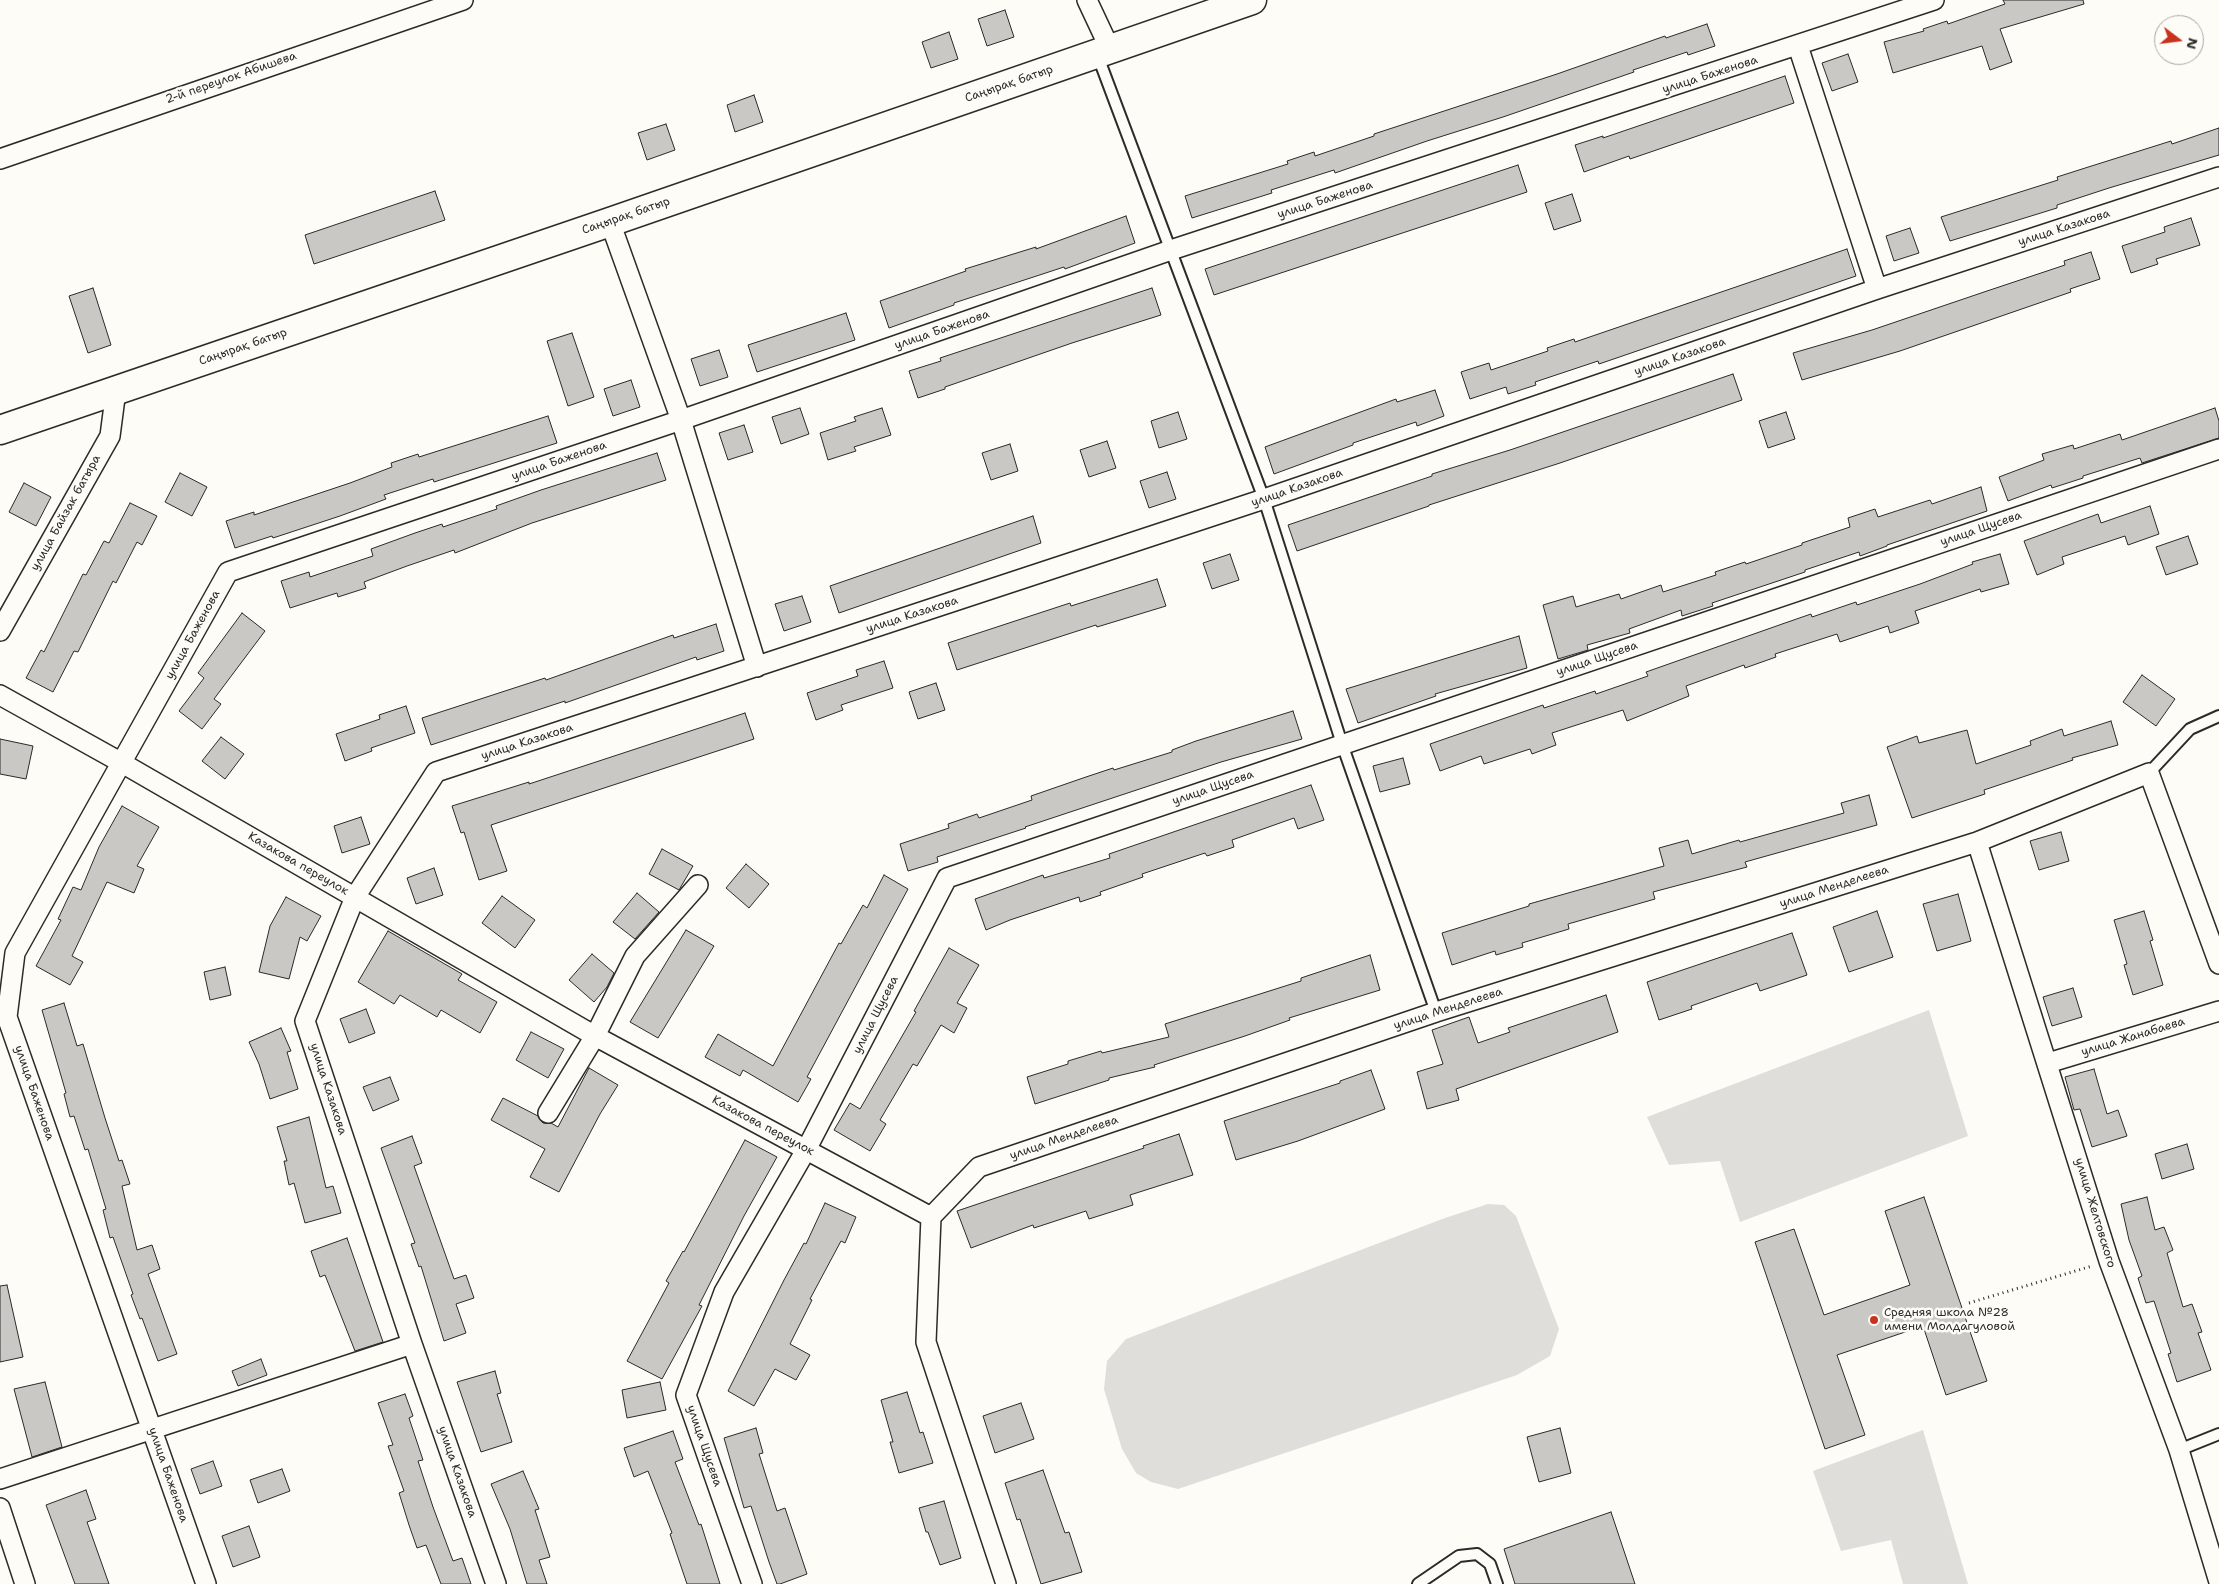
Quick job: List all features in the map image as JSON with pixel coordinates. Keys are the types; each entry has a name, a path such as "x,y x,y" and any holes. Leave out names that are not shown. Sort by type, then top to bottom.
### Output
{"street":[{"name":"2-й переулок Абишева","path":"0,159 463,0"},
{"path":"1087,0 1103,51"},
{"name":"Саңырақ батыр","path":"0,430 1252,0"},
{"name":"улица Баженова","path":"206,1584 7,1017 15,953 228,572 681,420 1171,250 1934,0"},
{"path":"1798,46 1877,289"},
{"name":"улица Казакова","path":"496,1584 412,1344 306,1021 355,897 436,772 1264,499 1877,289 2219,177"},
{"path":"610,222 681,420 757,667"},
{"name":"улица Байзак батыра","path":"0,631 110,436 116,390"},
{"name":"улица Щусева","path":"752,1584 686,1396 724,1292 806,1150 947,878 2219,449"},
{"name":"Казакова переулок","path":"0,695 122,763 595,1036 931,1217"},
{"path":"2149,773 2219,964"},
{"name":"улица Менделеева","path":"931,1217 979,1167 1436,1012 1977,842 2149,773"},
{"name":"улица Желтовского","path":"1977,842 2109,1261 2179,1450 2219,1582"},
{"path":"548,1113 595,1036 635,956 698,885"},
{"name":"улица Жанабаева","path":"2048,1063 2219,1011"},
{"path":"931,1217 926,1342 1006,1584"},
{"path":"0,1479 153,1431 412,1344"},
{"path":"0,1508 25,1584"}],"lane":[{"path":"1103,51 1171,250 1264,499 1342,744 1436,1012"},
{"path":"2149,773 2190,729 2219,716"},
{"path":"2179,1450 2219,1434"},
{"path":"1418,1584 1459,1556 1477,1554 1490,1564 1497,1584"}],"path":[{"path":"1969,1303 2109,1261"}],"shaded area":[{"path":"1929,1010 1968,1136 1740,1222 1720,1161 1669,1165 1647,1117"},
{"path":"1488,1204 1504,1205 1516,1216 1559,1329 1550,1356 1517,1375 1178,1489 1151,1482 1136,1473 1122,1449 1104,1389 1107,1361 1126,1339 1445,1218"},
{"path":"1923,1430 1968,1584 1903,1584 1891,1540 1841,1551 1813,1471"}],"building":[{"path":"2003,0 2083,0 2084,4 2000,29 2012,62 1990,70 1982,46 1893,73 1884,42 1924,31 1923,29 1947,21 1948,24 2005,4"},
{"path":"1005,10 1014,37 987,46 978,19"},
{"path":"1707,24 1715,46 1688,55 1687,52 1503,117 1335,173 1334,170 1271,190 1272,193 1192,218 1185,196 1288,164 1287,161 1314,152 1315,156 1374,136 1374,134 1557,74 1665,36 1666,38"},
{"path":"949,32 958,59 931,68 922,42"},
{"path":"1848,54 1858,82 1832,91 1822,63"},
{"path":"1785,76 1794,103 1630,159 1629,156 1584,172 1575,145 1603,136 1603,138"},
{"path":"754,95 763,122 735,132 727,105"},
{"path":"666,124 675,150 647,160 638,133"},
{"path":"2219,128 2219,155 2057,205 2057,208 1950,241 1941,217 2058,180 2057,177 2171,141 2172,144"},
{"path":"1518,165 1527,192 1214,295 1205,269"},
{"path":"435,191 445,220 314,264 305,235"},
{"path":"1572,194 1581,221 1554,230 1545,203"},
{"path":"1126,216 1135,243 1065,269 1064,267 954,303 954,305 889,328 880,301 966,271 965,269 1036,247 1036,249"},
{"path":"2191,218 2200,245 2156,259 2158,264 2131,273 2122,246 2165,232 2164,227"},
{"path":"1910,228 1919,253 1894,261 1886,236"},
{"path":"1847,249 1856,276 1599,364 1598,361 1535,382 1536,385 1508,394 1506,387 1470,399 1461,372 1489,363 1491,370 1548,351 1547,348 1574,339 1575,342"},
{"path":"2091,252 2100,279 2070,289 2071,292 1900,351 1802,380 1793,353 1872,330 2065,265 2064,261"},
{"path":"93,288 111,345 88,353 69,296"},
{"path":"1152,288 1161,315 1072,343 918,398 909,371 941,361 940,358"},
{"path":"846,313 855,340 757,372 748,345"},
{"path":"572,333 594,397 568,406 547,341"},
{"path":"719,350 728,377 700,386 691,359"},
{"path":"1733,374 1742,400 1297,551 1288,525 1432,476 1432,474 1510,450"},
{"path":"631,380 640,407 613,416 604,389"},
{"path":"1435,390 1444,416 1417,426 1416,422 1353,443 1353,445 1274,474 1265,447 1396,399 1397,402"},
{"path":"800,408 809,434 781,444 772,417"},
{"path":"882,408 891,435 854,447 856,451 828,460 820,433 856,421 854,417"},
{"path":"2215,408 2219,421 2219,438 2142,463 2140,458 2052,488 2051,485 2008,501 1999,477 2044,460 2042,454 2073,445 2074,449 2120,434 2122,440"},
{"path":"1178,412 1187,439 1159,448 1151,421"},
{"path":"1786,412 1795,439 1768,448 1759,421"},
{"path":"548,416 557,443 434,482 433,479 384,495 386,499 340,516 273,538 272,536 235,548 226,521 254,512 254,515 350,483 392,467 391,463 418,454 419,457"},
{"path":"744,425 753,452 728,460 719,433"},
{"path":"1107,441 1116,468 1089,477 1080,450"},
{"path":"1010,444 1018,471 991,480 982,453"},
{"path":"657,453 666,480 532,523 455,553 454,550 407,566 364,582 366,588 338,597 337,593 290,608 281,581 309,572 310,577 373,556 371,549 415,533 442,524 443,527 497,509 496,506 541,490"},
{"path":"1167,472 1176,499 1149,508 1140,481"},
{"path":"180,473 207,487 192,516 165,502"},
{"path":"24,483 51,497 36,526 9,512"},
{"path":"1981,487 1987,511 1860,556 1859,552 1805,570 1805,572 1712,603 1713,606 1682,616 1681,610 1629,629 1630,633 1587,645 1588,650 1558,659 1543,605 1573,596 1576,607 1619,594 1621,599 1661,585 1663,592 1716,575 1715,572 1745,562 1746,564 1850,527 1848,518 1875,509 1878,517 1930,500 1932,504"},
{"path":"130,503 157,516 142,545 137,542 116,583 113,581 78,652 74,651 53,692 26,678 41,650 44,652 83,574 86,575 104,541 109,543"},
{"path":"2150,506 2159,534 2128,545 2125,536 2062,557 2064,564 2037,575 2024,541 2098,514 2101,523"},
{"path":"1033,516 1041,543 839,613 830,586"},
{"path":"2188,536 2198,564 2166,575 2156,547"},
{"path":"1230,554 1239,580 1212,589 1203,563"},
{"path":"2000,554 2009,584 1981,592 1980,589 1915,611 1919,623 1890,633 1888,626 1840,642 1837,634 1775,654 1776,657 1745,668 1744,665 1686,686 1689,696 1627,721 1623,710 1552,733 1556,745 1532,754 1530,749 1484,764 1481,756 1440,771 1430,744 1543,705 1544,708 1595,691 1596,694 1648,676 1646,672 1785,623 1811,614 1812,617 1856,602 1857,605 1920,584 1973,564 1972,562"},
{"path":"1157,579 1166,606 1097,627 1096,625 957,670 948,643 1070,603 1071,606"},
{"path":"802,596 811,622 784,631 775,604"},
{"path":"242,613 265,631 214,699 221,704 202,729 179,711 204,678 198,673"},
{"path":"716,624 724,651 697,660 696,657 565,703 565,701 431,745 422,718 545,678 546,680 673,635 674,638"},
{"path":"1519,636 1527,668 1435,694 1436,696 1358,723 1346,689"},
{"path":"884,661 893,688 841,705 843,710 816,720 807,693 858,676 856,670"},
{"path":"2142,675 2175,699 2156,726 2123,702"},
{"path":"936,683 945,710 918,719 909,692"},
{"path":"406,706 415,733 371,748 372,751 345,761 336,734 380,719 379,715"},
{"path":"1293,711 1302,739 1221,762 1025,827 937,857 938,862 908,871 900,844 949,828 948,824 977,814 979,818 1032,800 1031,796 1083,778 1172,752 1172,750 1196,741"},
{"path":"745,713 754,739 491,825 507,871 479,880 464,832 461,833 452,806 529,782 529,784"},
{"path":"2111,721 2118,745 2072,758 2073,760 1984,790 1985,794 1912,818 1887,747 1917,736 1919,743 1967,730 1976,764 2031,745 2030,741 2062,729 2064,736"},
{"path":"221,737 244,754 225,779 202,761"},
{"path":"0,739 33,746 26,779 0,774"},
{"path":"1403,758 1410,784 1380,792 1373,766"},
{"path":"1311,785 1324,820 1298,829 1294,818 1232,840 1234,847 1207,856 1205,853 1142,874 1143,877 1100,892 1101,895 1080,902 1079,897 986,930 975,899 1043,875 1044,878 1110,858 1109,854"},
{"path":"1869,795 1877,825 1745,862 1747,867 1653,892 1655,899 1568,924 1569,929 1522,943 1523,947 1496,955 1495,951 1452,965 1442,933 1529,906 1529,904 1664,866 1659,848 1688,840 1692,854 1739,840 1740,842 1844,813 1841,803"},
{"path":"122,806 159,827 137,866 144,869 134,893 107,882 72,956 83,962 70,985 36,966 61,920 58,919 73,887 81,890 99,847"},
{"path":"361,817 370,844 342,853 334,826"},
{"path":"2061,832 2069,861 2039,870 2030,841"},
{"path":"662,849 693,866 679,890 649,874"},
{"path":"746,864 769,884 749,908 726,888"},
{"path":"434,868 443,895 416,904 407,878"},
{"path":"884,875 908,889 807,1077 811,1079 798,1102 743,1070 740,1076 705,1057 718,1034 773,1066 839,943 841,944 863,905 867,908"},
{"path":"637,893 659,912 635,939 613,922"},
{"path":"1958,894 1971,941 1937,951 1923,904"},
{"path":"502,896 535,920 515,948 482,923"},
{"path":"286,897 321,916 307,941 300,937 289,979 259,972 270,926"},
{"path":"1877,911 1893,957 1849,972 1833,927"},
{"path":"2144,911 2153,940 2150,941 2163,985 2133,995 2124,965 2127,964 2114,920"},
{"path":"686,930 714,946 658,1038 630,1022"},
{"path":"388,931 462,974 458,980 497,1002 480,1033 441,1010 437,1017 400,995 394,1004 358,982"},
{"path":"1792,933 1807,975 1760,991 1757,983 1691,1006 1692,1009 1659,1020 1647,982"},
{"path":"949,948 979,965 957,1003 967,1008 954,1033 941,1025 917,1066 913,1064 880,1120 886,1124 870,1151 834,1130 850,1103 860,1109 916,1012 914,1011"},
{"path":"592,954 614,973 607,987 594,1002 569,980"},
{"path":"1370,955 1380,990 1289,1018 1290,1020 1245,1036 1154,1065 1155,1067 1109,1078 1109,1080 1035,1104 1027,1077 1068,1064 1068,1061 1101,1051 1102,1053 1169,1037 1165,1024 1301,981 1301,978"},
{"path":"225,967 231,995 210,1000 204,972"},
{"path":"2073,988 2082,1017 2052,1026 2043,997"},
{"path":"1606,995 1618,1032 1456,1089 1459,1100 1427,1109 1417,1072 1443,1064 1432,1030 1469,1017 1478,1043 1510,1032 1508,1028"},
{"path":"64,1003 77,1046 83,1044 119,1161 122,1160 130,1184 122,1186 137,1250 152,1245 160,1269 148,1274 177,1354 158,1361 131,1295 133,1294 113,1237 110,1238 103,1210 106,1209 88,1149 85,1150 74,1116 70,1117 64,1094 66,1093 42,1010"},
{"path":"366,1009 375,1033 349,1043 340,1019"},
{"path":"281,1028 291,1051 287,1052 298,1089 270,1099 259,1064 249,1042"},
{"path":"531,1032 564,1049 548,1078 516,1060"},
{"path":"589,1068 618,1085 600,1114 559,1192 530,1177 545,1149 491,1120 503,1098 538,1116 543,1123 551,1123 558,1127"},
{"path":"2094,1069 2107,1114 2118,1110 2127,1136 2092,1147 2080,1109 2074,1110 2065,1077"},
{"path":"1371,1070 1385,1109 1298,1141 1236,1160 1224,1121 1340,1083 1340,1081"},
{"path":"390,1077 399,1100 373,1111 363,1087"},
{"path":"309,1117 326,1188 333,1186 341,1213 305,1223 294,1183 289,1185 284,1161 287,1161 277,1127"},
{"path":"1179,1134 1193,1175 1130,1195 1133,1205 1089,1219 1086,1211 1034,1228 1033,1225 971,1248 957,1211 1144,1148 1143,1146"},
{"path":"412,1136 422,1163 414,1166 454,1279 466,1275 474,1298 456,1304 466,1333 444,1341 421,1266 419,1267 411,1244 415,1243 381,1148"},
{"path":"745,1140 777,1157 744,1216 699,1305 702,1306 662,1379 627,1361 669,1283 666,1281 684,1252"},
{"path":"2187,1144 2194,1169 2162,1179 2155,1154"},
{"name":"Средняя школа №28 имени Молдагуловой","path":"1924,1197 1987,1381 1946,1395 1923,1326 1837,1355 1865,1435 1825,1449 1755,1242 1794,1229 1824,1315 1910,1285 1885,1211"},
{"path":"2147,1197 2155,1230 2164,1227 2173,1250 2167,1253 2183,1307 2192,1304 2202,1332 2198,1333 2211,1370 2177,1382 2168,1354 2171,1353 2154,1301 2146,1303 2138,1278 2142,1276 2129,1240 2121,1204"},
{"path":"825,1203 856,1217 845,1243 841,1241 810,1299 812,1300 790,1344 810,1355 796,1380 775,1369 754,1406 728,1391 784,1280 804,1243 806,1244"},
{"path":"347,1238 383,1342 355,1351 325,1275 320,1277 311,1251"},
{"path":"7,1285 23,1357 0,1362 0,1286"},
{"path":"261,1359 267,1375 238,1386 232,1371"},
{"path":"495,1371 501,1393 497,1394 512,1442 481,1452 457,1382"},
{"path":"45,1382 62,1447 32,1457 14,1389"},
{"path":"660,1382 666,1410 627,1418 622,1390"},
{"path":"907,1392 920,1433 923,1432 933,1463 899,1473 890,1442 893,1442 881,1400"},
{"path":"405,1394 413,1416 409,1418 423,1460 418,1461 433,1507 453,1561 462,1558 471,1584 441,1584 426,1545 417,1548 409,1525 399,1493 404,1491 388,1446 393,1445 378,1403"},
{"path":"1021,1403 1034,1439 995,1453 983,1416"},
{"path":"756,1428 763,1453 759,1454 777,1511 785,1508 807,1574 780,1584 777,1584 751,1506 744,1508 724,1438"},
{"path":"1560,1428 1571,1473 1539,1482 1527,1437"},
{"path":"673,1431 683,1459 675,1462 699,1525 701,1524 720,1584 687,1584 670,1534 672,1533 648,1471 634,1477 624,1448"},
{"path":"213,1461 222,1486 200,1494 191,1469"},
{"path":"282,1469 290,1491 258,1503 250,1480"},
{"path":"1043,1470 1065,1533 1069,1532 1082,1572 1041,1584 1020,1519 1017,1520 1005,1483"},
{"path":"523,1471 539,1509 535,1510 550,1557 539,1560 547,1584 527,1584 510,1529 491,1484"},
{"path":"86,1490 96,1519 87,1522 109,1584 75,1584 46,1505"},
{"path":"944,1501 961,1558 940,1565 928,1532 926,1532 919,1508"},
{"path":"1611,1512 1635,1584 1515,1584 1504,1549"},
{"path":"249,1526 260,1557 233,1567 222,1536"}],"place":[{"name":"Средняя школа №28 имени Молдагуловой","path":"1874,1320"}]}
